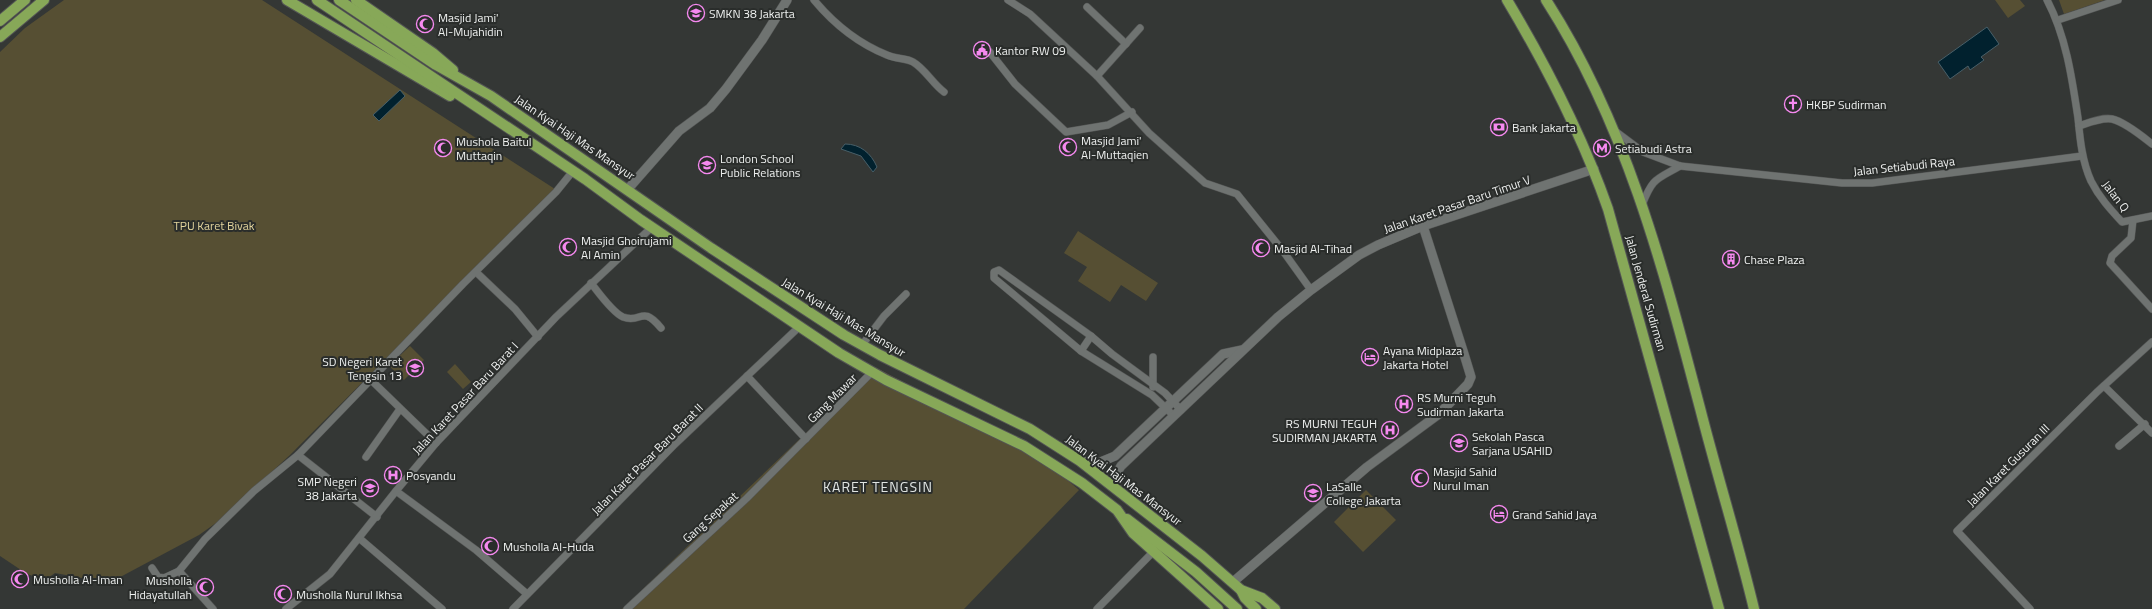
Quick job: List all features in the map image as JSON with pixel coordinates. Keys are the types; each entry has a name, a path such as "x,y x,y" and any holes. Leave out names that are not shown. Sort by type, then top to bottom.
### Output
{"main road":[{"path":"0,20 25,0"},
{"path":"0,37 44,0"},
{"path":"287,0 461,103 484,112"},
{"path":"317,0 573,171 652,227 799,327 872,372 1024,446 1082,483 1196,572 1237,609"},
{"name":"Jalan Kyai Haji Mas Mansyur","path":"338,0 436,65 462,78 520,115 770,288 862,345 1024,425 1080,461 1233,582 1241,590 1262,598 1275,609"},
{"name":"Jalan Kyai Haji Mas Mansyur","path":"356,0 444,61 462,78"},
{"name":"Jalan Jenderal Sudirman","path":"1507,0 1538,54 1572,120 1594,169 1608,209 1639,314 1719,609"},
{"name":"Jalan Jenderal Sudirman","path":"1546,0 1578,56 1613,130 1642,205 1675,315 1754,609"},
{"path":"1117,510 1133,533 1218,609"},
{"path":"1241,590 1245,598 1256,609"}],"street":[{"path":"628,189 679,131 710,108 718,99 762,40 787,0"},
{"path":"814,0 843,30 865,45 881,53 894,58 913,61 944,92"},
{"path":"1008,0 1030,14 1097,76 1132,112 1149,133 1205,183 1237,194 1284,251 1311,290"},
{"path":"2047,0 2058,20 2072,78 2082,156"},
{"path":"2058,20 2118,0"},
{"path":"1087,7 1126,44"},
{"path":"1097,76 1140,28"},
{"path":"989,51 1015,84 1066,132 1108,125 1132,112"},
{"path":"2079,126 2097,120 2112,119 2136,131 2152,144"},
{"name":"Jalan Setiabudi Raya","path":"1613,130 1643,152 1680,166 1842,183 1862,183 2082,156"},
{"name":"Jalan Q","path":"2082,156 2090,180 2100,198 2122,222 2152,216"},
{"path":"1642,205 1648,191 1659,176 1680,166"},
{"name":"Jalan Karet Pasar Baru Timur V","path":"1110,484 1121,466 1242,350 1311,290 1359,255 1378,245 1423,226 1594,169"},
{"path":"152,568 158,577 161,578 179,571 205,539 254,491 298,455 370,379 556,192 573,171"},
{"path":"2133,220 2130,238 2112,256 2110,263 2152,310"},
{"path":"1233,582 1367,468 1439,414 1468,384 1471,377 1423,226"},
{"name":"Jalan Karet Pasar Baru Barat I","path":"286,609 330,574 436,443 591,283 652,227"},
{"path":"1169,405 1082,350 994,278 994,272 999,270 1091,336 1112,354 1153,384 1177,413"},
{"path":"476,272 515,309 538,337"},
{"path":"591,283 621,316 629,318 648,315 652,317 661,328"},
{"path":"1009,291 1016,283"},
{"path":"862,345 884,316 906,294"},
{"name":"Jalan Karet Pasar Baru Barat II","path":"513,609 659,460 799,327"},
{"path":"1082,350 1091,336"},
{"name":"Jalan Karet Gusuran III","path":"2030,609 1957,532 2104,386 2152,342"},
{"name":"Jalan Karet Pasar Baru Timur V","path":"1080,461 1098,463 1115,456 1223,354 1242,350"},
{"path":"1106,365 1112,354"},
{"path":"1152,395 1153,357"},
{"name":"Gang Mawar","path":"806,439 872,372"},
{"path":"747,376 806,439"},
{"path":"370,379 436,443"},
{"path":"2104,386 2152,433"},
{"path":"366,458 400,409"},
{"path":"2119,446 2144,424"},
{"name":"Gang Sepakat","path":"627,609 747,498 806,439"},
{"path":"298,455 377,516"},
{"path":"396,491 476,550 527,594"},
{"path":"359,538 442,609"},
{"path":"1097,609 1154,551"},
{"path":"179,571 213,609"}],"green space":[{"name":"TPU Karet Bivak","path":"64,0 262,0 555,189 290,455 216,523 199,535 109,583 55,573 45,580 27,574 0,556 0,52 25,28"},
{"path":"1995,0 2020,0 2025,6 2008,18"},
{"path":"2059,0 2105,0 2064,14"},
{"path":"1078,231 1158,283 1146,301 1121,285 1110,302 1078,281 1087,267 1064,253"},
{"path":"410,346 424,360 404,380 389,366"},
{"path":"455,364 471,382 463,389 447,372"},
{"path":"875,367 1034,451 1079,490 964,609 622,609"},
{"path":"1366,490 1396,520 1363,552 1334,522"}],"water":[{"path":"1987,27 1999,44 1981,57 1984,60 1970,70 1968,66 1950,79 1938,62"},
{"path":"400,90 405,96 379,121 373,115"},
{"path":"845,144 850,144 864,150 872,158 877,167 873,172 861,156 841,149"}],"place":[{"name":"SMKN 38 Jakarta","path":"696,13"},
{"name":"Masjid Jami' Al-Mujahidin","path":"425,24"},
{"name":"Kantor RW 09","path":"982,50"},
{"name":"HKBP Sudirman","path":"1793,104"},
{"name":"Bank Jakarta","path":"1499,127"},
{"name":"Masjid Jami' Al-Muttaqien","path":"1068,147"},
{"name":"Mushola Baitul Muttaqin","path":"443,148"},
{"name":"Setiabudi Astra","path":"1602,148"},
{"name":"London School Public Relations","path":"707,165"},
{"name":"Masjid Ghoirujami Al Amin","path":"568,247"},
{"name":"Masjid Al-Tihad","path":"1261,248"},
{"name":"Chase Plaza","path":"1731,259"},
{"name":"Ayana Midplaza Jakarta Hotel","path":"1370,357"},
{"name":"SD Negeri Karet Tengsin 13","path":"415,368"},
{"name":"RS Murni Teguh Sudirman Jakarta","path":"1404,404"},
{"name":"RS MURNI TEGUH SUDIRMAN JAKARTA","path":"1390,430"},
{"name":"Sekolah Pasca Sarjana USAHID","path":"1459,443"},
{"name":"Posyandu","path":"393,475"},
{"name":"Masjid Sahid Nurul Iman","path":"1420,478"},
{"name":"SMP Negeri 38 Jakarta","path":"370,488"},
{"name":"LaSalle College Jakarta","path":"1313,493"},
{"name":"Grand Sahid Jaya","path":"1499,514"},
{"name":"Musholla Al-Huda","path":"490,546"},
{"name":"Musholla Al-Iman","path":"20,579"},
{"name":"Musholla Hidayatullah","path":"205,587"},
{"name":"Musholla Nurul Ikhsa","path":"283,594"}],"district":[{"name":"KARET TENGSIN","path":"878,486"}]}
